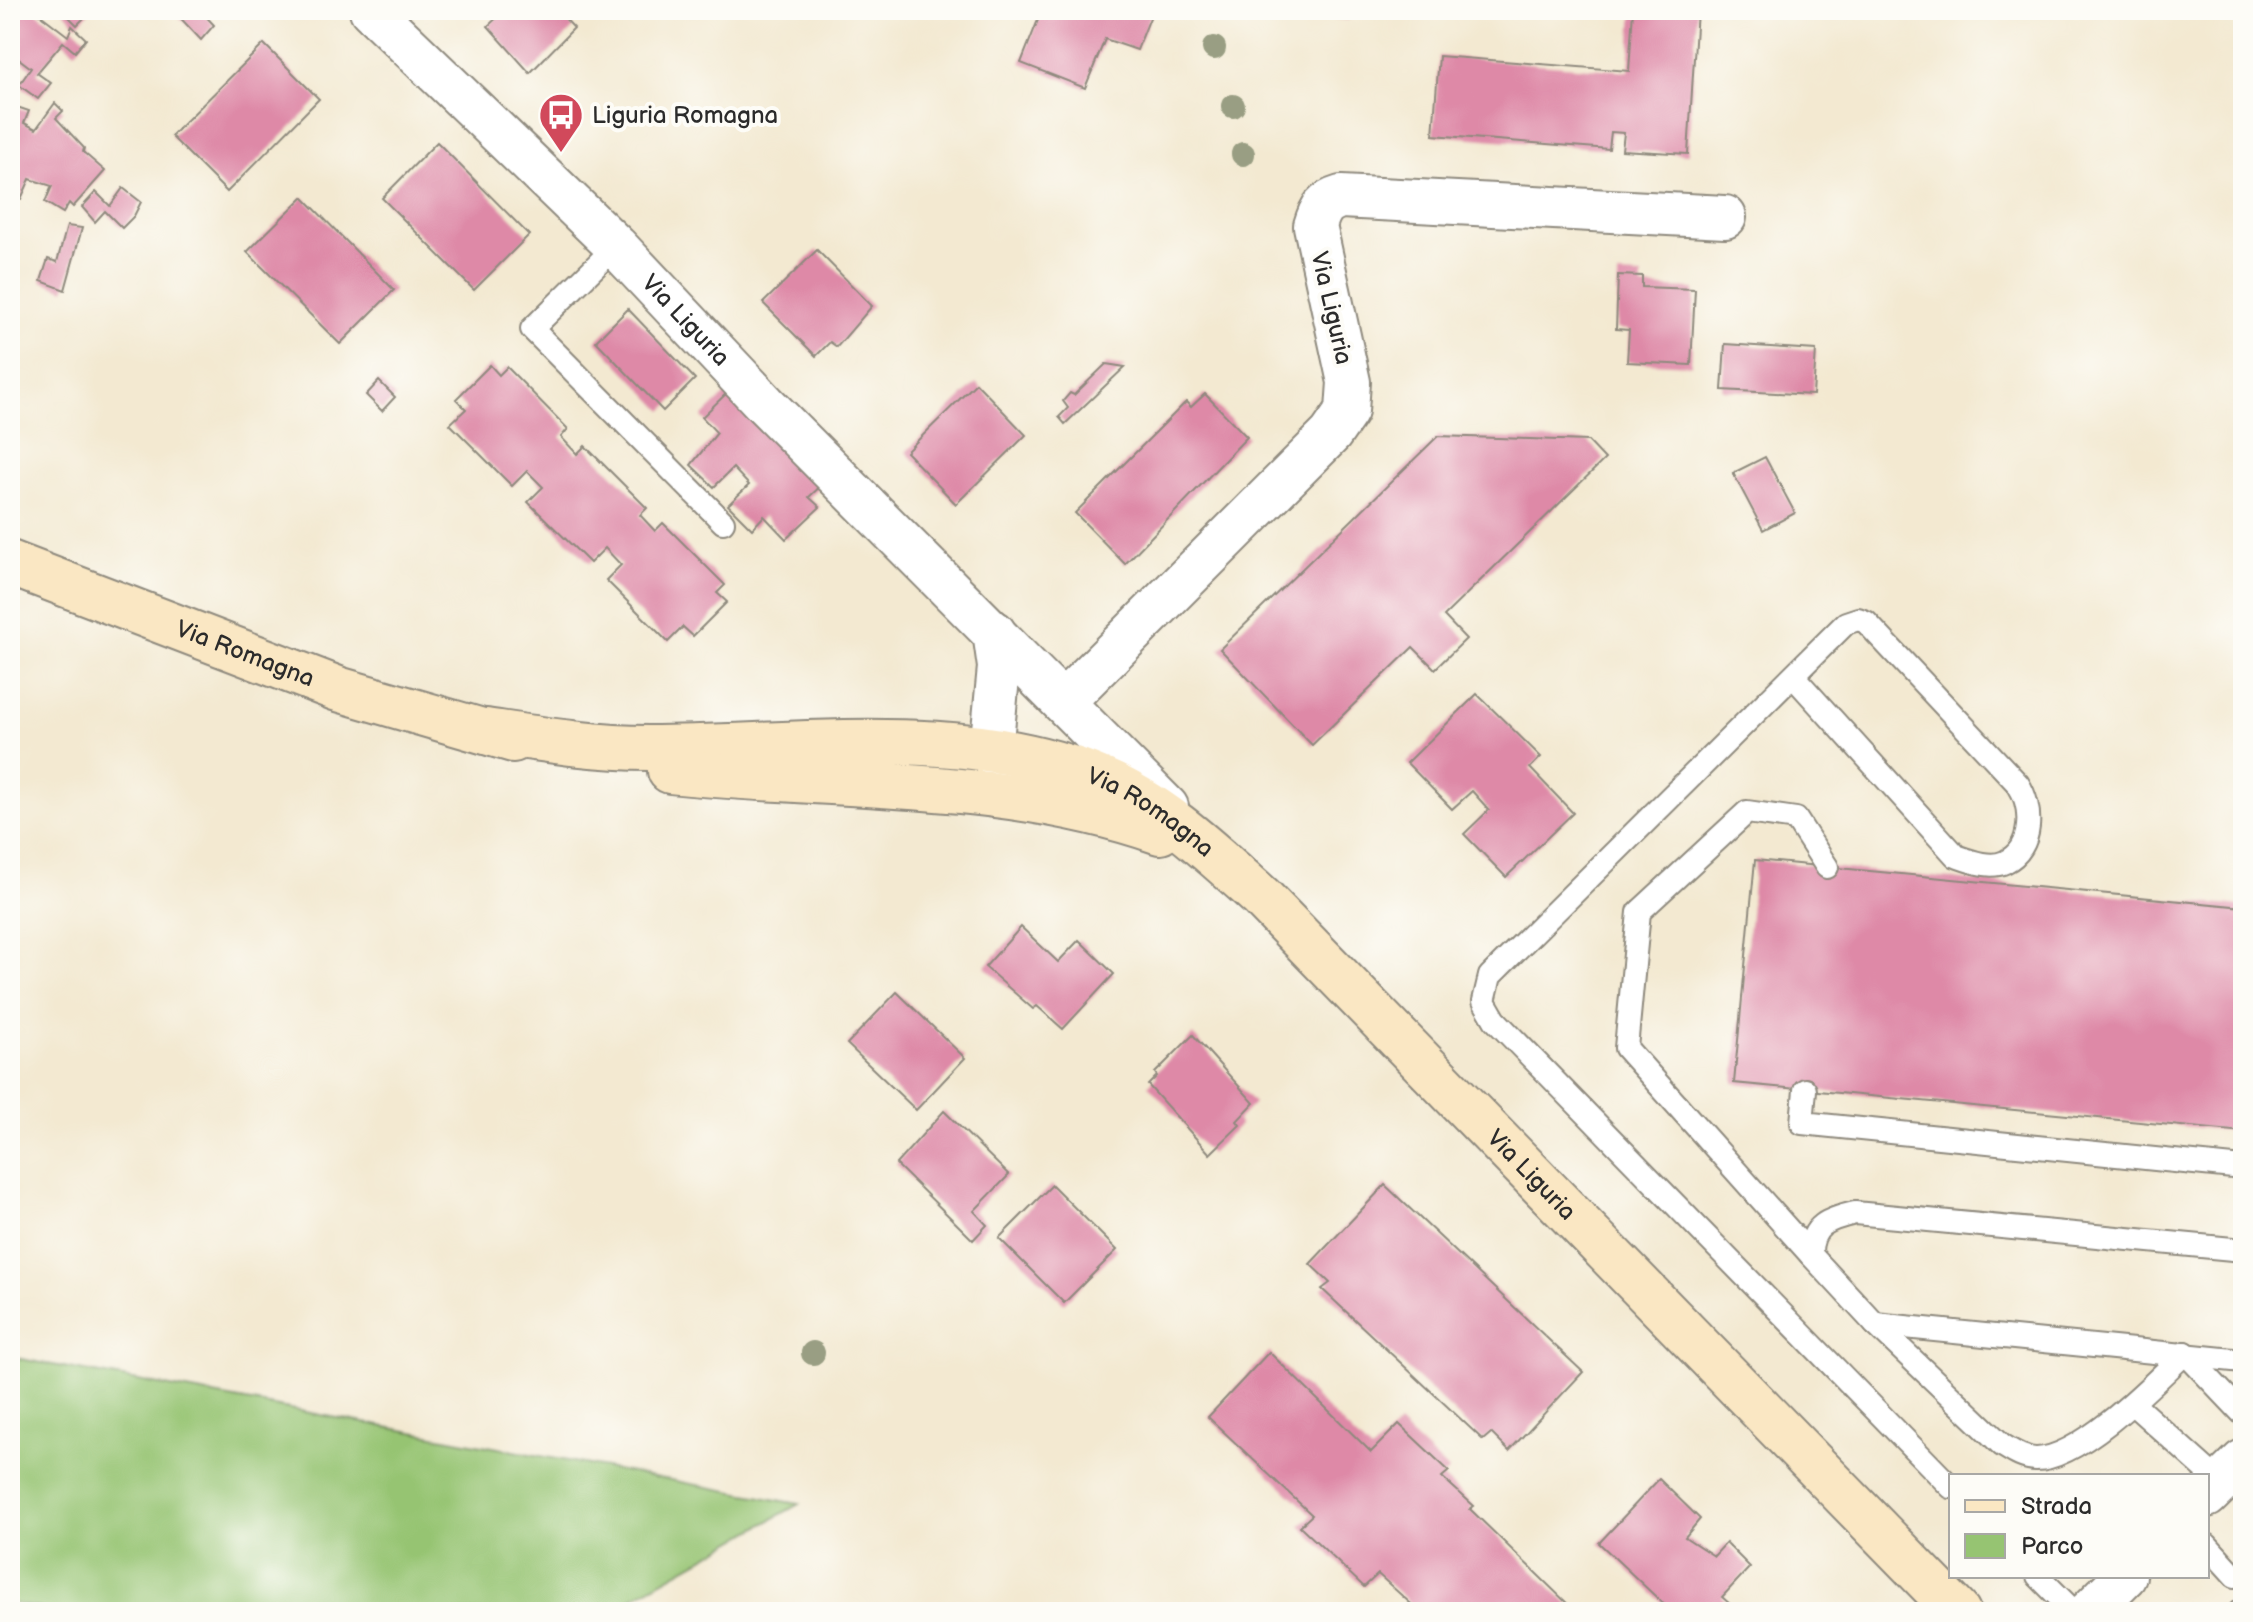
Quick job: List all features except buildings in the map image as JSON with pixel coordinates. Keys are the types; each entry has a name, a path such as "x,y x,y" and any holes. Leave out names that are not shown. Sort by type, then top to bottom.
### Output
{"main road":[{"name":"Via Romagna","path":"10,563 338,689 556,753 615,765 1026,798 1091,775"},
{"name":"Via Romagna","path":"486,731 635,747 839,743 991,751 1061,765 1091,775 1139,825 1216,856"},
{"name":"Via Liguria","path":"1216,856 1261,897 1958,1612"}],"street":[{"name":"Via Liguria","path":"371,10 616,246 765,404 1063,702 1091,775 1216,856"},
{"name":"Via Liguria","path":"1063,702 1331,434 1347,411 1349,382 1315,226 1319,211 1327,201 1341,197 1725,217"},
{"path":"994,632 999,680 991,751 1006,780 1026,798"},
{"path":"2089,1612 2123,1578"}],"lane":[{"path":"616,246 532,329 723,522"},
{"path":"1794,677 1956,856 1977,863 2002,863 2015,854 2027,835 2027,798 1866,622 1858,619 1846,623 1490,976 1484,1001 1495,1020 1949,1485"},
{"path":"1827,867 1796,819 1747,812 1639,912 1626,1048 1875,1324 2002,1445 2018,1455 2034,1460 2053,1456 2133,1404 2185,1353"},
{"path":"1805,1090 1802,1123 2243,1168"},
{"path":"1811,1255 1811,1241 1818,1227 1830,1219 1855,1213 2243,1250"},
{"path":"1875,1324 2243,1361"},
{"path":"2185,1353 2243,1414"},
{"path":"2133,1404 2224,1480"},
{"path":"2209,1547 2235,1576"},
{"path":"2040,1578 2074,1612"}],"green space":[{"path":"10,1357 799,1504 607,1612 58,1612 10,1603"}],"place":[{"name":"Liguria Romagna","path":"561,154"}]}
